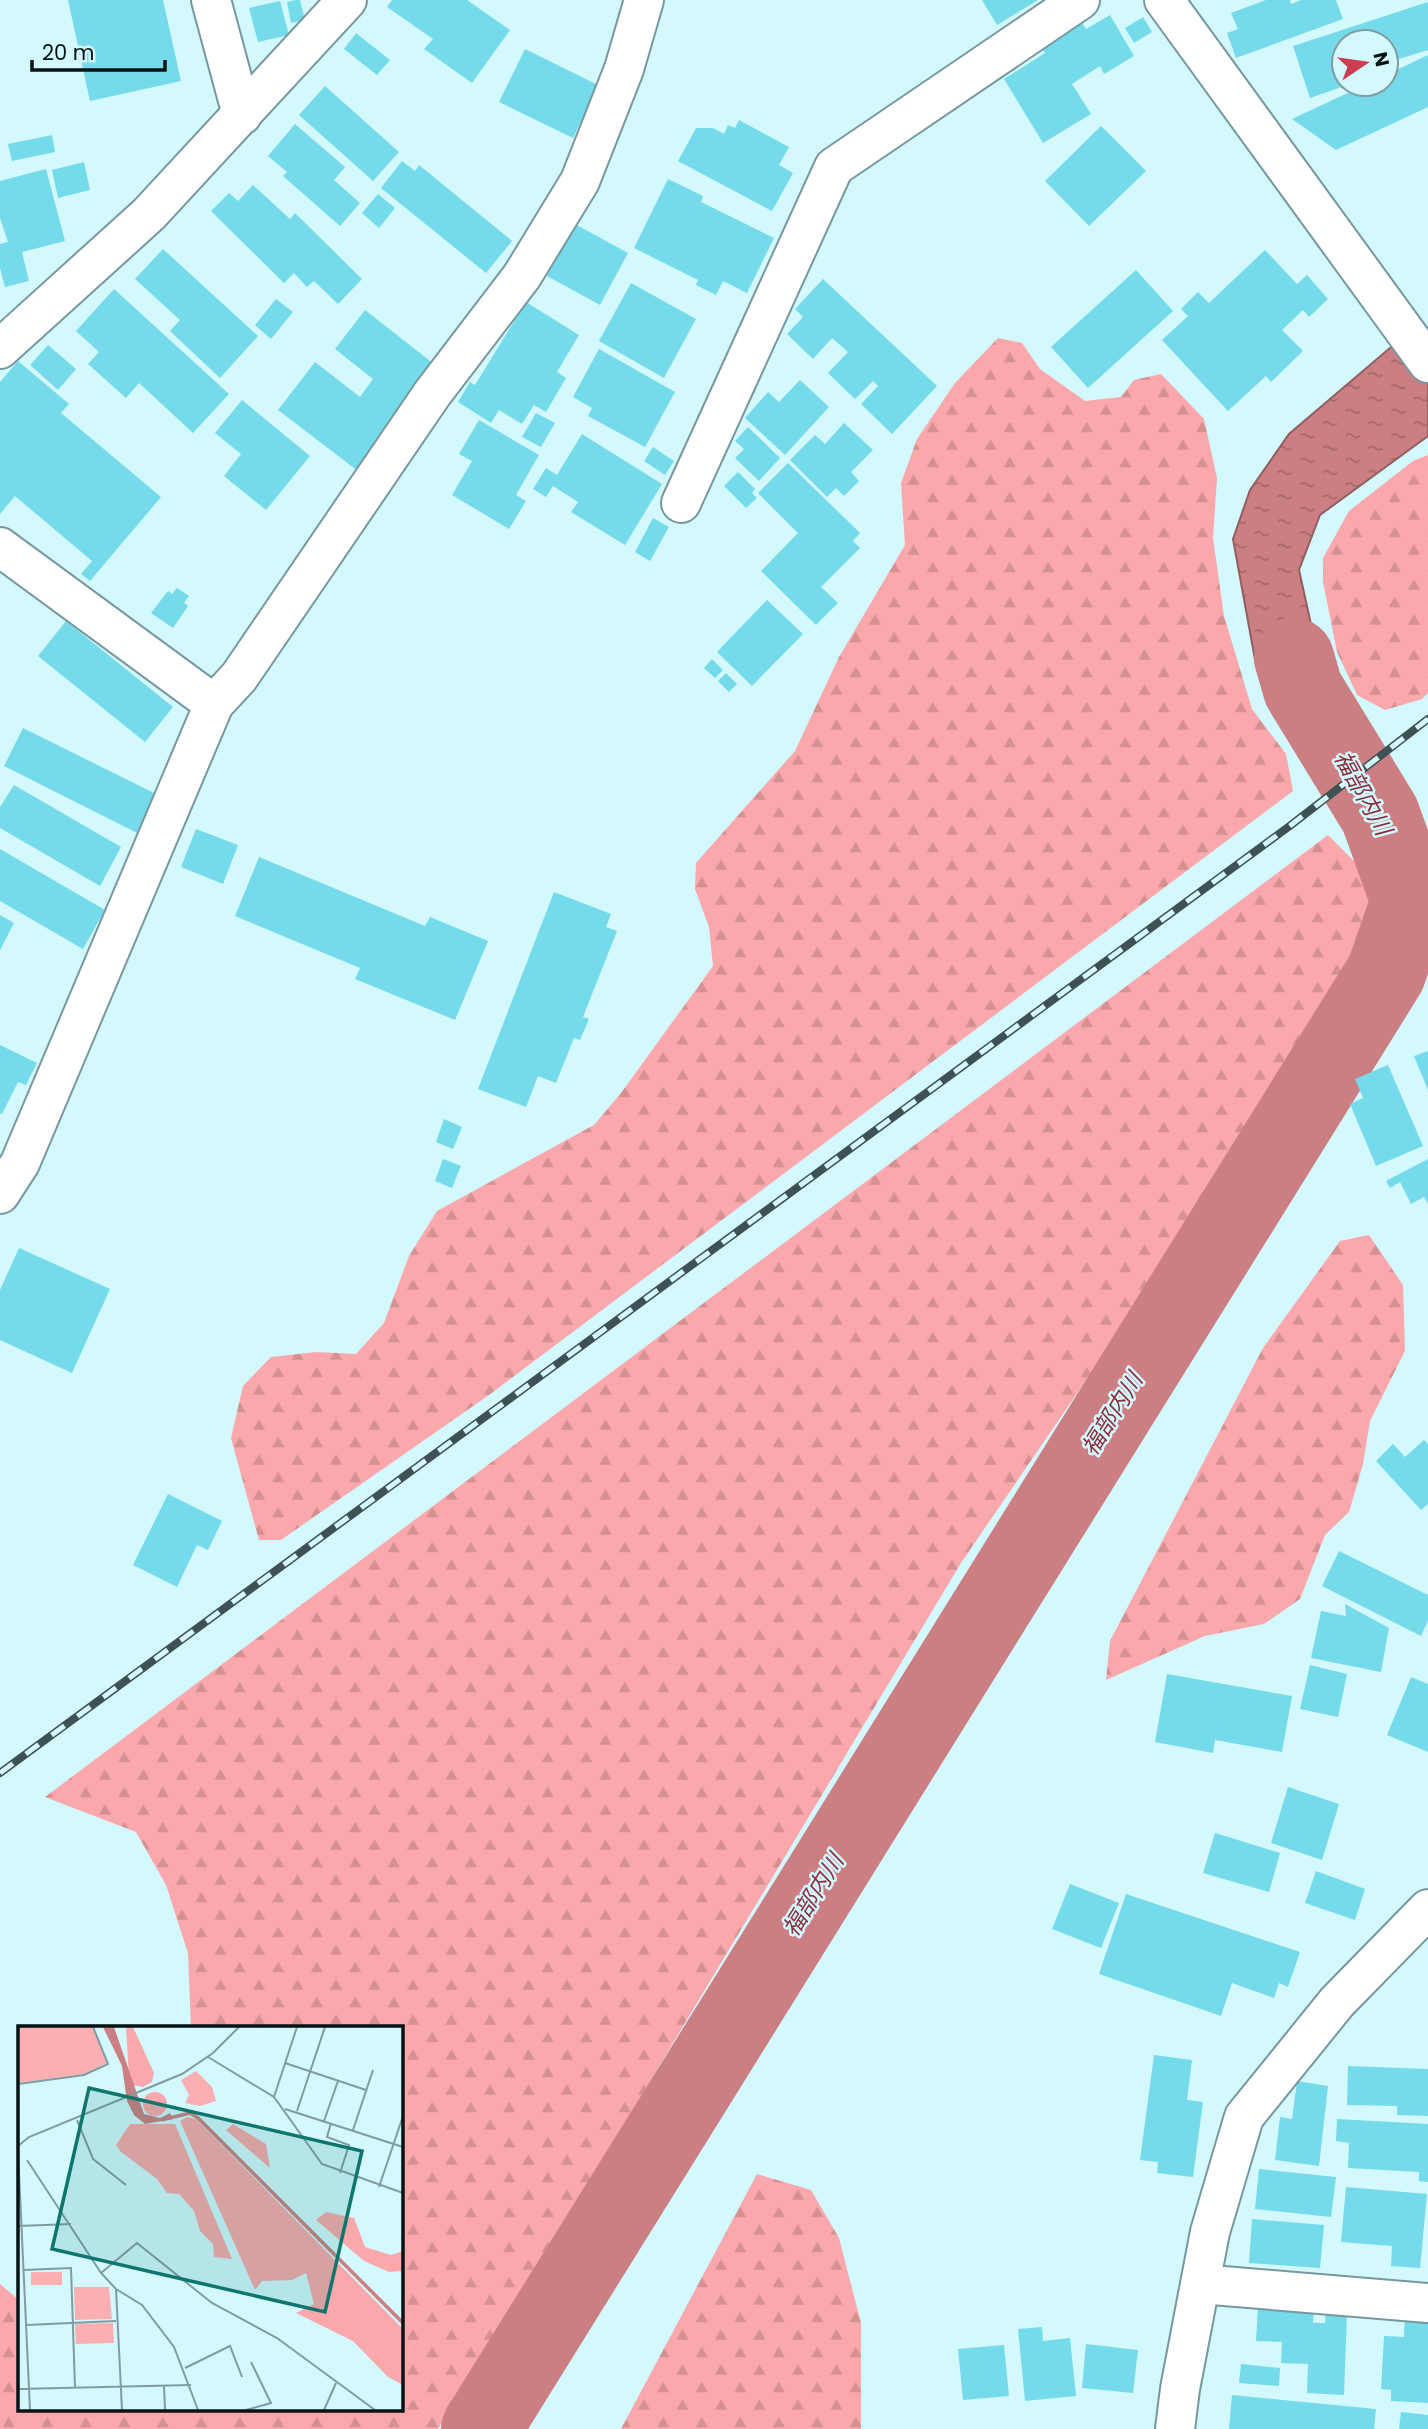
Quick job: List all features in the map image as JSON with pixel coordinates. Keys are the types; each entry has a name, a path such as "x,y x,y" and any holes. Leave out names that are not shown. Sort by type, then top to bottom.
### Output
{"street":[{"path":"211,0 242,115"},
{"path":"0,349 149,214 347,0"},
{"path":"0,1194 20,1163 214,704 239,677 432,394 522,276 580,181 624,69 644,0"},
{"path":"681,503 834,167 1080,0"},
{"path":"1164,0 1428,363"},
{"path":"0,547 214,704"},
{"path":"1175,2429 1210,2232 1244,2117 1337,2002 1428,1909"},
{"path":"1200,2284 1428,2303"}],"green space":[{"path":"998,338 1022,343 1040,369 1085,401 1121,397 1134,380 1161,374 1204,419 1217,478 1213,538 1224,616 1252,709 1286,754 1293,791 489,1395 281,1540 259,1540 231,1438 243,1386 271,1357 316,1352 356,1354 384,1323 409,1256 437,1211 594,1125 621,1093 713,966 709,927 695,889 696,863 795,751 839,657 905,545 901,483 917,439 955,383"},
{"path":"1428,455 1428,693 1422,699 1385,710 1357,695 1337,652 1323,582 1323,558 1349,511 1413,461"},
{"path":"1328,835 1373,880 1372,962 961,1563 514,2308 438,2429 0,2429 0,2284 18,2299 18,2412 402,2412 402,2026 191,2026 188,1953 166,1885 136,1832 45,1797"},
{"path":"1369,1235 1403,1285 1405,1351 1370,1421 1363,1464 1349,1512 1325,1535 1300,1599 1264,1624 1205,1636 1106,1680 1110,1641 1263,1348 1340,1241"},
{"path":"757,2174 811,2190 839,2238 861,2323 861,2429 621,2429"}],"water":[{"path":"1428,332 1428,436 1320,515 1299,570 1318,656 1335,700 1373,733 1326,770 1256,665 1233,539 1250,490 1289,434 1391,347"}],"building":[{"path":"68,0 163,0 181,81 90,101"},
{"path":"300,0 305,20 291,23 287,2"},
{"path":"392,0 467,0 510,30 472,83 424,49 433,39 387,7"},
{"path":"982,0 1038,0 997,25"},
{"path":"1266,0 1290,0 1291,4 1301,0 1336,0 1343,19 1236,58 1227,33 1238,29 1231,13"},
{"path":"280,1 289,35 258,42 249,8"},
{"path":"1428,2 1428,50 1400,59 1400,28 1348,28"},
{"path":"1110,15 1134,56 1104,74 1100,66 1072,84 1091,114 1043,143 1004,79 1045,53 1040,46 1081,21 1086,29"},
{"path":"1143,17 1152,32 1134,43 1125,28"},
{"path":"356,33 390,60 377,75 344,49"},
{"path":"1330,34 1330,91 1310,98 1293,46"},
{"path":"525,49 598,85 573,138 499,102"},
{"path":"1428,55 1428,107 1336,150 1292,119 1337,98 1400,98 1400,68"},
{"path":"325,86 399,152 373,181 299,115"},
{"path":"739,120 789,147 779,165 793,173 772,211 678,161 696,128 713,128 724,134 728,125 735,128"},
{"path":"295,124 345,167 334,180 360,203 340,226 283,176 287,172 268,156"},
{"path":"1101,126 1146,171 1089,226 1045,181"},
{"path":"52,135 55,152 12,161 8,144"},
{"path":"402,161 415,171 419,165 512,241 486,273 381,188"},
{"path":"84,162 90,190 58,198 52,170"},
{"path":"46,169 65,241 22,252 29,281 5,287 0,268 0,244 8,242 0,218 0,181"},
{"path":"668,179 703,196 701,202 774,238 747,293 723,281 716,295 696,285 698,280 634,248"},
{"path":"253,185 290,219 295,213 362,279 338,304 314,281 307,287 294,273 284,283 211,211 229,193 238,201"},
{"path":"378,194 395,208 379,228 362,213"},
{"path":"575,224 628,253 600,305 547,276"},
{"path":"163,249 258,336 220,378 170,331 180,320 135,279"},
{"path":"1265,250 1297,284 1307,275 1328,299 1309,317 1303,310 1282,330 1303,351 1271,382 1266,376 1228,411 1162,340 1188,316 1181,309 1198,292 1209,303"},
{"path":"1136,270 1173,311 1088,388 1051,347"},
{"path":"823,279 937,386 892,434 861,404 878,386 873,381 855,399 828,373 848,352 832,338 813,359 787,334 803,317 795,309"},
{"path":"631,283 696,319 664,378 599,341"},
{"path":"114,289 229,394 193,433 139,383 126,398 88,364 99,352 76,331"},
{"path":"276,299 293,312 271,339 255,325"},
{"path":"526,302 579,335 557,372 566,378 546,412 534,405 522,424 499,410 491,423 458,402 470,382 475,385"},
{"path":"365,310 434,364 385,427 390,429 358,471 278,410 315,362 360,397 373,379 335,349"},
{"path":"48,345 76,369 58,390 30,365"},
{"path":"599,349 675,392 645,447 588,416 592,408 573,397"},
{"path":"18,361 69,404 61,413 161,497 90,581 81,574 92,561 15,496 0,514 0,382"},
{"path":"800,380 829,407 785,455 745,418 768,392 779,402"},
{"path":"242,400 310,456 266,510 224,476 241,454 215,433"},
{"path":"536,413 555,423 541,447 522,437"},
{"path":"479,420 539,455 516,495 526,501 509,529 452,495 472,461 459,454"},
{"path":"844,423 873,450 851,472 859,481 844,496 836,488 827,497 790,460 815,435 825,444"},
{"path":"748,427 780,458 759,481 735,458 744,449 735,441"},
{"path":"582,434 662,484 625,545 571,512 578,502 553,486 546,497 533,489 546,468 557,475"},
{"path":"653,447 674,461 665,475 644,461"},
{"path":"788,463 860,533 853,541 860,548 821,587 838,603 816,625 761,571 798,533 758,493"},
{"path":"738,472 755,489 752,493 757,498 746,508 724,486"},
{"path":"653,518 669,527 650,561 635,552"},
{"path":"177,588 189,596 184,603 188,606 173,628 151,613 168,591 172,594"},
{"path":"767,600 803,634 752,686 717,652"},
{"path":"66,621 173,707 145,742 38,656"},
{"path":"712,659 723,670 715,678 704,668"},
{"path":"726,673 737,684 729,692 718,681"},
{"path":"23,728 160,796 141,835 4,766"},
{"path":"14,785 121,847 100,886 0,828 0,807"},
{"path":"196,829 238,845 223,884 181,867"},
{"path":"0,849 105,910 83,949 0,901"},
{"path":"259,857 425,926 430,917 488,941 455,1020 355,979 360,968 235,916"},
{"path":"554,892 611,914 606,927 617,931 583,1017 589,1019 580,1040 574,1038 556,1083 538,1076 526,1107 478,1089"},
{"path":"0,915 14,923 0,950"},
{"path":"0,1045 37,1063 26,1085 18,1082 2,1114 0,1113"},
{"path":"1428,1051 1428,1090 1414,1056"},
{"path":"1388,1065 1423,1146 1376,1166 1350,1104 1363,1098 1355,1079"},
{"path":"444,1119 462,1127 453,1149 436,1142"},
{"path":"443,1159 461,1166 452,1188 435,1181"},
{"path":"1428,1159 1428,1204 1424,1197 1411,1204 1400,1182 1390,1188 1386,1181"},
{"path":"19,1248 110,1289 72,1373 0,1340 0,1290"},
{"path":"1424,1440 1428,1444 1428,1504 1421,1510 1376,1461 1393,1444 1405,1457"},
{"path":"168,1494 222,1521 208,1550 197,1545 177,1587 133,1565"},
{"path":"1339,1551 1428,1595 1428,1621 1421,1636 1322,1586"},
{"path":"1345,1604 1389,1628 1381,1672 1311,1658 1321,1611 1346,1616"},
{"path":"1310,1665 1347,1674 1338,1717 1300,1709"},
{"path":"1167,1674 1292,1696 1282,1752 1215,1740 1213,1753 1155,1742"},
{"path":"1411,1677 1428,1684 1428,1752 1387,1735"},
{"path":"1288,1787 1339,1804 1322,1860 1271,1843"},
{"path":"1215,1833 1280,1853 1269,1892 1203,1873"},
{"path":"1316,1871 1365,1889 1355,1920 1305,1903"},
{"path":"1070,1884 1119,1903 1101,1948 1052,1929"},
{"path":"1126,1894 1300,1952 1288,1987 1279,1983 1274,1998 1232,1983 1221,2016 1099,1974"},
{"path":"1154,2055 1192,2060 1187,2100 1203,2102 1193,2177 1157,2173 1158,2162 1140,2160"},
{"path":"1348,2066 1428,2069 1428,2116 1397,2115 1397,2106 1347,2105"},
{"path":"1297,2081 1328,2086 1319,2166 1275,2160 1280,2117 1292,2119"},
{"path":"1337,2119 1428,2124 1428,2182 1419,2181 1419,2172 1348,2168 1349,2143 1336,2141"},
{"path":"1259,2169 1336,2177 1331,2217 1255,2209"},
{"path":"1346,2187 1427,2194 1420,2268 1391,2266 1392,2246 1341,2242"},
{"path":"1252,2219 1324,2225 1320,2268 1249,2263"},
{"path":"1258,2305 1314,2308 1313,2323 1325,2323 1326,2311 1347,2312 1344,2395 1307,2393 1308,2364 1281,2363 1282,2342 1256,2341"},
{"path":"1405,2316 1428,2317 1428,2403 1391,2401 1391,2390 1381,2389 1384,2336 1404,2337"},
{"path":"1042,2327 1043,2341 1070,2338 1076,2396 1025,2401 1018,2329"},
{"path":"1086,2344 1138,2350 1133,2393 1082,2388"},
{"path":"1004,2345 1009,2396 963,2400 958,2349"},
{"path":"1241,2364 1280,2368 1279,2386 1239,2383"},
{"path":"1232,2395 1376,2409 1374,2429 1229,2429"},
{"path":"1401,2412 1428,2415 1428,2429 1399,2429"}],"waterway":[{"name":"福部内川","path":"481,2429 1386,973 1411,901 1380,815 1303,689 1294,658"}],"railway":[{"path":"0,1773 1291,825 1428,719"}]}
